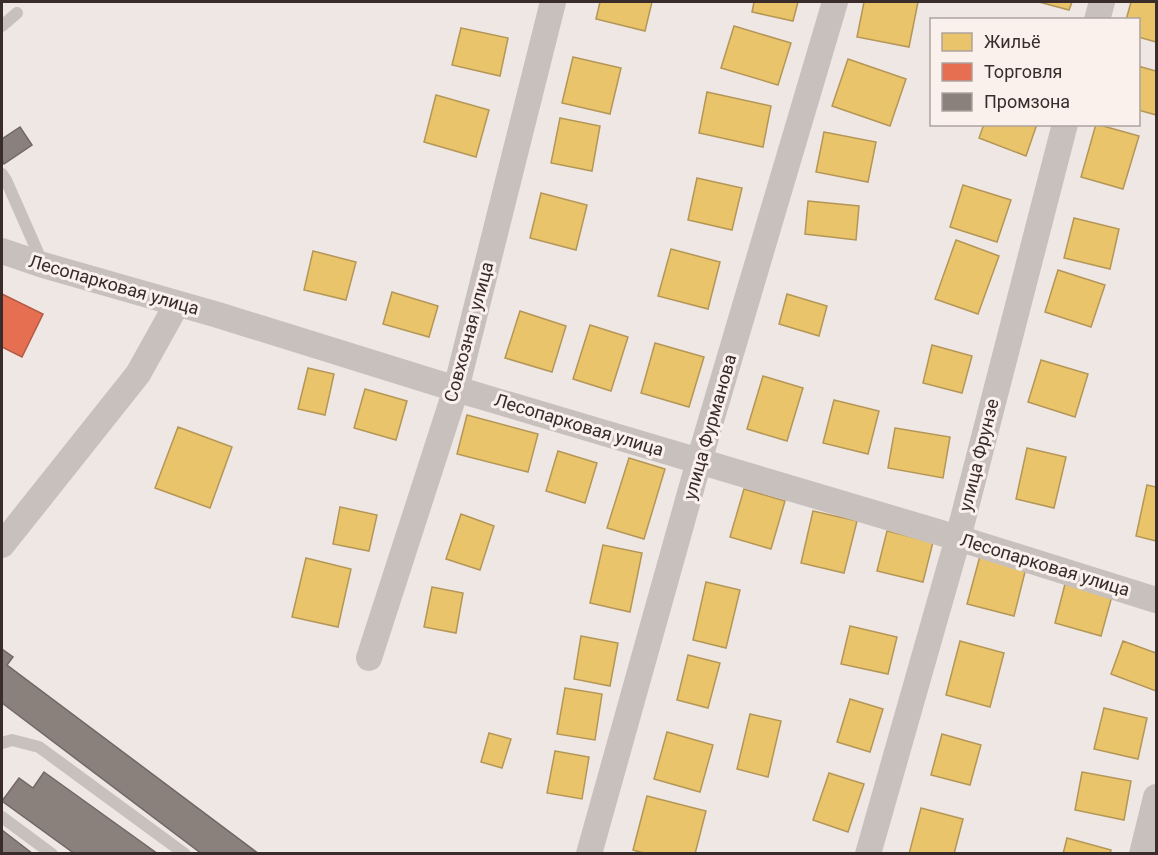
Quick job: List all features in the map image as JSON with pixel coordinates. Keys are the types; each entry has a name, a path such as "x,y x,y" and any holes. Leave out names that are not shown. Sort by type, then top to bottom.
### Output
{"street":[{"name":"Совхозная улица","path":"369,658 456,389 553,2"},
{"name":"улица Фурманова","path":"589,854 699,461 835,2"},
{"path":"1098,18 1102,2"},
{"name":"улица Фрунзе","path":"868,854 958,538 1064,126"},
{"name":"Лесопарковая улица","path":"2,251 43,266 218,315 1156,600"},
{"path":"2,545 138,374 177,304"},
{"path":"1142,854 1156,797"}],"lane":[{"path":"2,27 17,13"},
{"path":"2,174 43,266"},
{"path":"2,743 12,740 39,747 184,854"},
{"path":"2,817 52,854"}],"building: Жильё":[{"path":"600,2 652,2 645,31 596,19"},
{"path":"754,2 798,2 793,21 752,12"},
{"path":"864,2 918,2 909,47 857,37"},
{"path":"1039,2 1072,2 1069,10"},
{"path":"1131,2 1156,2 1156,42 1140,38 1140,18 1127,18"},
{"path":"734,26 791,43 778,85 721,68"},
{"path":"461,28 508,38 500,76 452,65"},
{"path":"573,57 621,68 610,114 562,103"},
{"path":"848,59 906,79 890,126 832,106"},
{"path":"1140,67 1156,71 1156,115 1140,111"},
{"path":"707,92 771,106 763,147 699,133"},
{"path":"436,95 489,110 476,157 424,142"},
{"path":"560,118 600,126 592,171 551,163"},
{"path":"983,126 1036,126 1026,156 979,138"},
{"path":"1095,126 1139,136 1123,189 1081,177"},
{"path":"824,132 876,142 868,182 816,172"},
{"path":"697,178 742,188 732,230 688,220"},
{"path":"963,185 1011,200 997,242 950,227"},
{"path":"541,193 587,205 576,250 530,238"},
{"path":"808,201 859,206 856,240 805,234"},
{"path":"1074,218 1119,229 1110,269 1064,258"},
{"path":"956,240 999,256 978,314 935,299"},
{"path":"671,249 720,262 708,309 658,296"},
{"path":"313,251 356,262 346,300 304,290"},
{"path":"1058,270 1105,285 1091,327 1045,312"},
{"path":"392,292 438,306 429,337 383,324"},
{"path":"787,294 827,306 819,336 779,324"},
{"path":"520,311 566,326 552,372 505,358"},
{"path":"590,325 628,337 611,391 573,379"},
{"path":"655,343 704,357 689,407 641,393"},
{"path":"932,345 972,356 962,393 923,383"},
{"path":"1041,360 1088,374 1075,417 1028,402"},
{"path":"308,368 334,374 325,415 298,409"},
{"path":"763,376 803,388 787,441 747,429"},
{"path":"365,389 407,401 396,440 354,428"},
{"path":"834,400 879,411 868,454 823,443"},
{"path":"467,415 538,434 528,472 457,454"},
{"path":"178,427 232,447 210,508 155,488"},
{"path":"895,428 950,437 943,478 888,468"},
{"path":"1027,448 1066,457 1054,508 1016,499"},
{"path":"558,451 597,463 585,503 546,491"},
{"path":"629,458 665,469 644,539 607,528"},
{"path":"1147,485 1156,487 1156,541 1136,536"},
{"path":"744,489 785,501 771,549 730,537"},
{"path":"340,507 377,515 369,551 333,544"},
{"path":"813,511 857,521 844,573 801,563"},
{"path":"461,514 494,526 480,570 446,559"},
{"path":"887,531 933,542 923,582 877,571"},
{"path":"603,545 642,553 630,612 590,603"},
{"path":"980,556 1026,568 1014,616 967,604"},
{"path":"306,558 351,569 338,627 292,617"},
{"path":"706,582 740,590 726,648 693,640"},
{"path":"1065,584 1112,596 1101,636 1055,623"},
{"path":"432,587 463,593 456,633 424,627"},
{"path":"850,626 897,637 888,674 841,664"},
{"path":"581,636 618,643 610,686 574,679"},
{"path":"960,641 1004,653 990,707 946,695"},
{"path":"1123,641 1156,653 1156,691 1111,674"},
{"path":"688,655 720,663 708,708 677,700"},
{"path":"565,688 602,694 595,740 557,734"},
{"path":"850,699 883,709 870,752 837,742"},
{"path":"1104,708 1147,718 1138,759 1094,749"},
{"path":"750,714 781,721 768,777 737,769"},
{"path":"667,732 713,745 700,792 654,779"},
{"path":"489,733 511,739 502,768 481,762"},
{"path":"942,734 981,745 970,785 931,775"},
{"path":"555,751 589,757 582,799 547,793"},
{"path":"1082,772 1131,781 1124,820 1075,810"},
{"path":"829,773 864,784 848,832 813,820"},
{"path":"647,796 706,811 695,854 647,854 633,850"},
{"path":"921,808 963,819 954,854 909,854"},
{"path":"1067,838 1111,850 1110,854 1063,854"}],"building: Торговля":[{"path":"2,294 43,314 22,357 2,347"}],"building: Промзона":[{"path":"20,127 32,145 4,164 2,139"},
{"path":"2,649 13,657 7,665 259,854 202,854 2,703"},
{"path":"44,772 158,854 75,854 2,801 19,778 33,788"},
{"path":"2,830 33,854 2,854"}]}
